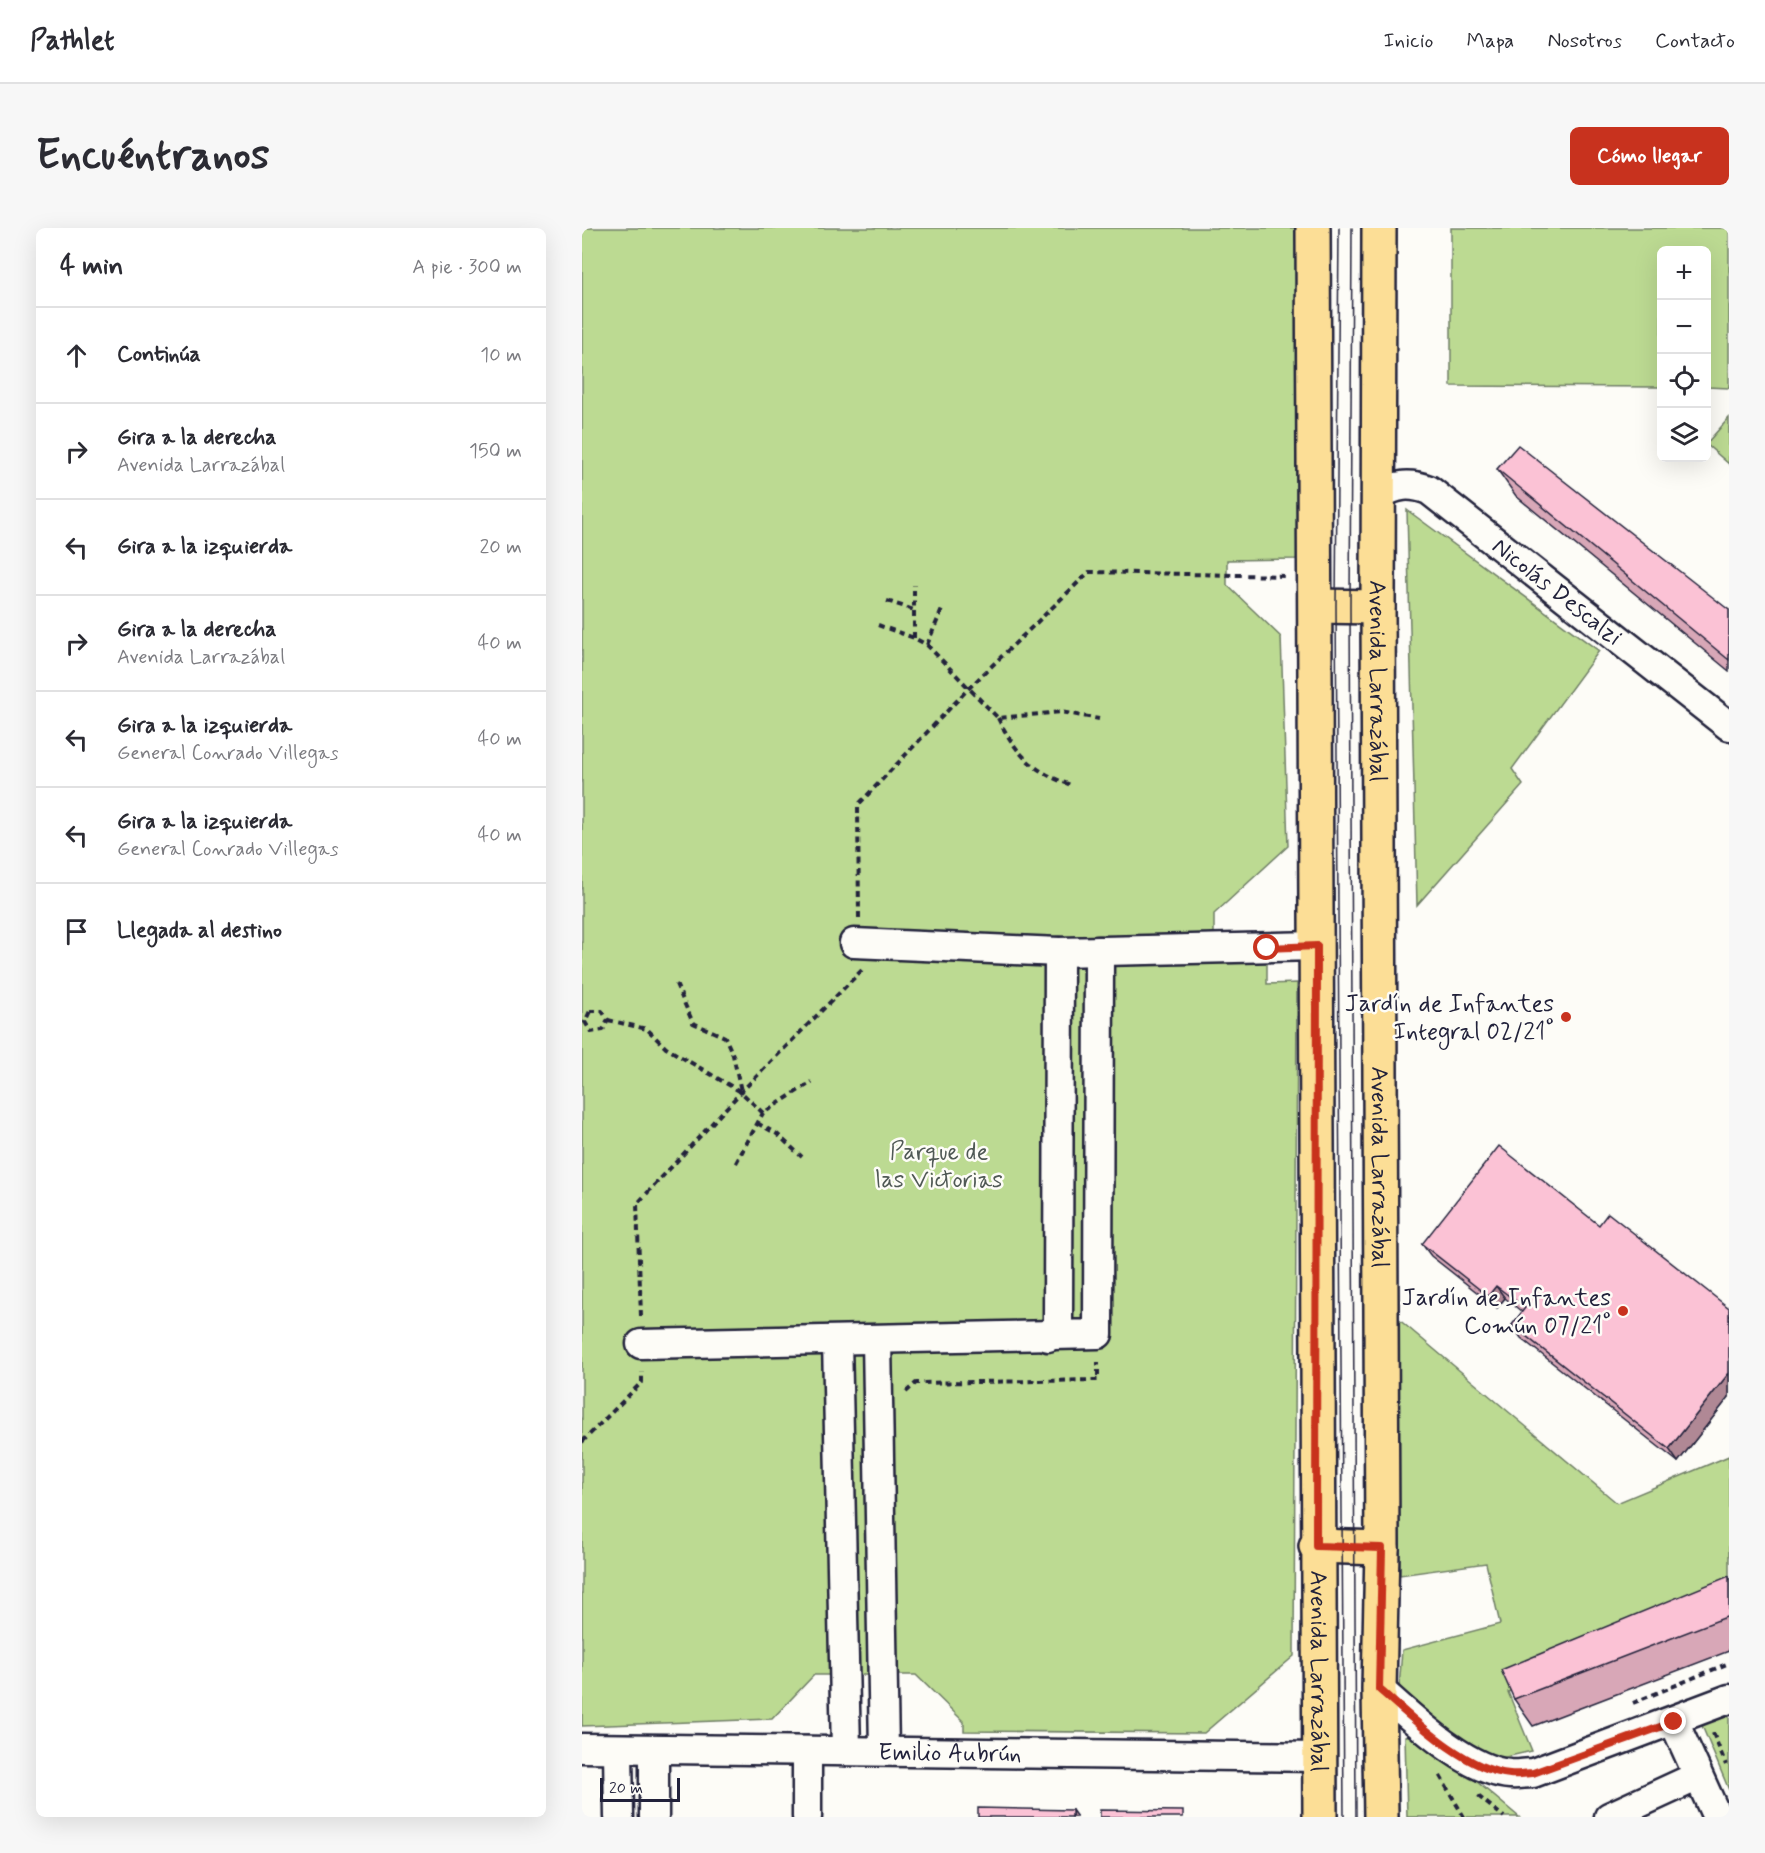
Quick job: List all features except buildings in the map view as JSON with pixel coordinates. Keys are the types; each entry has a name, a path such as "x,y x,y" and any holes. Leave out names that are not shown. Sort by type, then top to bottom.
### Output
{"main road":[{"name":"Avenida Larrazábal","path":"1313,228 1312,463 1316,606 1317,946 1316,1546 1320,1817"},
{"name":"Avenida Larrazábal","path":"1380,228 1378,607 1381,1817"},
{"path":"1316,606 1378,607"},
{"path":"1316,1546 1382,1548"}],"street":[{"name":"Nicolás Descalzi","path":"1379,495 1400,485 1414,484 1429,490 1729,726"},
{"path":"857,932 890,943 1059,952 1317,946"},
{"path":"641,1344 1048,1337 1098,1334 1099,951"},
{"path":"1048,1337 1058,1324 1059,952"},
{"path":"877,1340 884,1751"},
{"path":"837,1341 846,1751"},
{"path":"1379,1689 1412,1718 1456,1751 1491,1770 1510,1774 1533,1773 1674,1722 1716,1704"},
{"path":"1674,1722 1717,1817"},
{"name":"Emilio Aubrún","path":"582,1748 1318,1757"},
{"path":"618,1749 619,1817"},
{"path":"654,1750 654,1817"},
{"path":"807,1751 807,1817"},
{"path":"1609,1817 1698,1776"}],"path":[{"path":"857,932 858,805 970,687 1089,572 1288,576 1288,587"},
{"path":"914,585 914,638"},
{"path":"887,601 914,610"},
{"path":"927,645 943,607"},
{"path":"878,625 927,645 998,717 1011,745 1045,776 1071,785"},
{"path":"998,717 1061,712 1099,719"},
{"path":"582,1442 642,1382 637,1204 741,1092 890,943"},
{"path":"676,984 693,1023 725,1037 733,1055 741,1092"},
{"path":"608,1020 603,1030 591,1032 585,1022 590,1011 602,1011 608,1020 647,1029 666,1048 741,1092 763,1113"},
{"path":"736,1162 763,1113 812,1082"},
{"path":"757,1123 777,1134 802,1157"},
{"path":"904,1395 916,1383 1098,1380 1098,1334"},
{"path":"1625,1706 1729,1663"},
{"path":"1716,1704 1729,1771"}],"green space":[{"name":"Parque de las Victorias","path":"582,228 1298,228 1298,559 1227,560 1227,585 1281,637 1288,846 1214,914 1214,936 1267,935 1267,984 1297,983 1294,1656 1204,1733 964,1731 964,1722 916,1675 814,1675 772,1719 582,1726"},
{"path":"1451,228 1729,228 1729,388 1711,387 1711,246 1657,246 1657,387 1451,386"},
{"path":"1729,418 1729,464 1711,448 1711,438"},
{"path":"1407,510 1599,651 1512,769 1523,785 1417,905"},
{"path":"1397,1318 1617,1503 1729,1456 1729,1601 1508,1692 1532,1751 1501,1758 1476,1754 1399,1689 1402,1650 1500,1624 1486,1563 1400,1575"},
{"path":"1729,1699 1729,1790 1695,1709"},
{"path":"1421,1735 1519,1817 1407,1817 1405,1736"}],"tram line":[{"path":"1339,228 1336,606 1344,1817"},
{"path":"1352,228 1350,607 1356,1817"}],"place":[{"name":"Jardín de Infantes Integral 02/21°","path":"1566,1017"},
{"name":"Jardín de Infantes Común 07/21°","path":"1623,1311"}],"route":[{"path":"1267,948 1317,946 1316,1546 1382,1548 1379,1689 1412,1718 1456,1751 1491,1770 1510,1774 1533,1773 1674,1722"}]}
